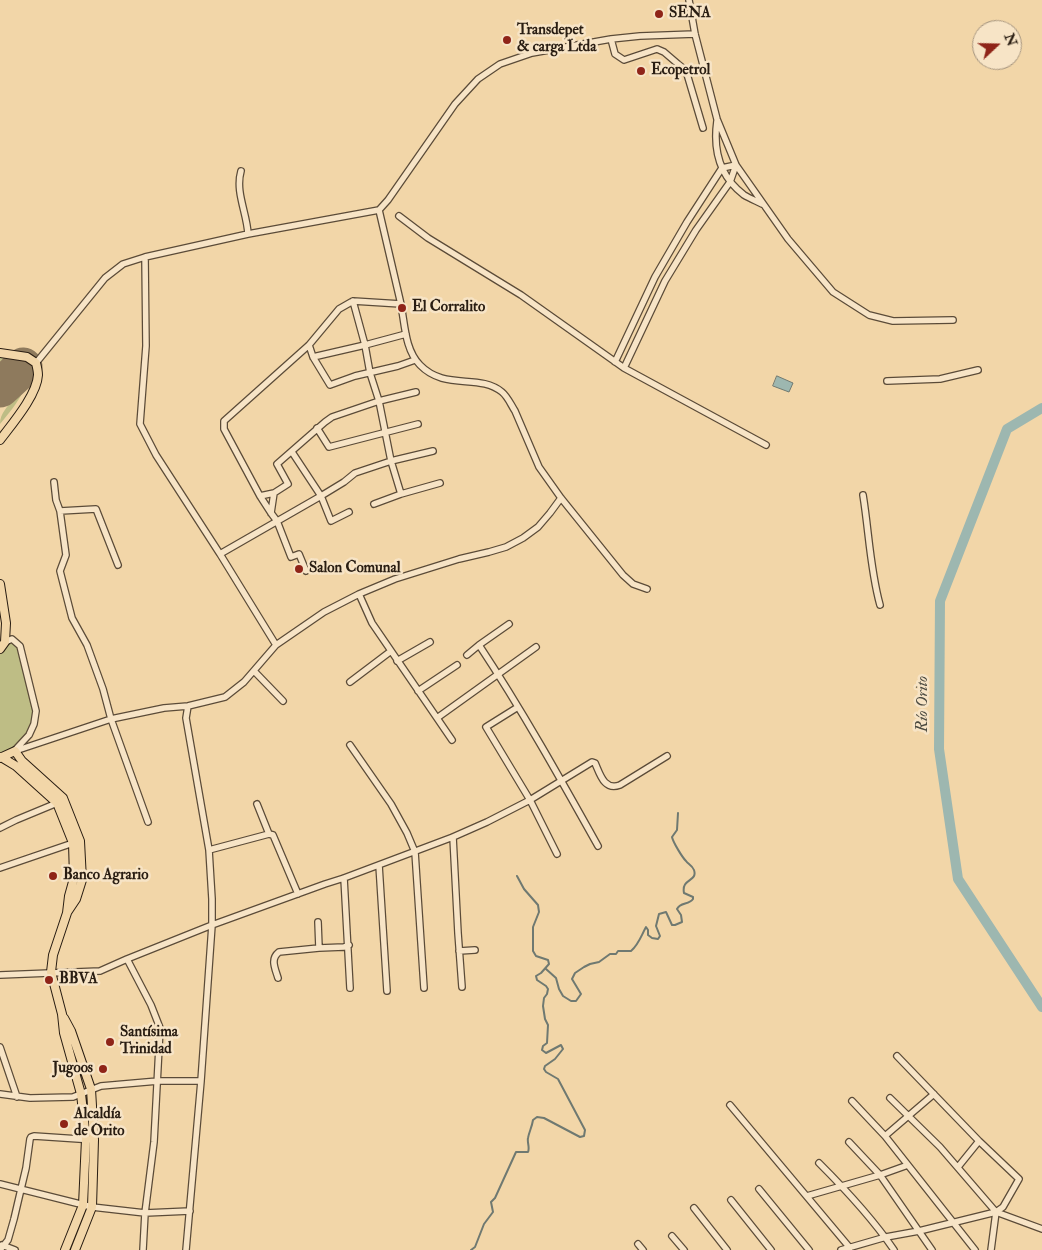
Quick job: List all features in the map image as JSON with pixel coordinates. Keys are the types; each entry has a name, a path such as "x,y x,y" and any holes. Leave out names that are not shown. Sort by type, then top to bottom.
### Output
{"main road":[{"path":"0,353 27,357 36,363 38,373 37,382 24,409 0,440"},
{"path":"0,584 6,622 5,642 0,649"},
{"path":"1,758 15,751 22,761 63,798 76,842 82,880 76,899 67,913 53,955 52,972 62,1014 64,1033 81,1094 90,1140 83,1205 65,1250"},
{"path":"1,758 16,766 57,802 76,842"},
{"path":"62,1014 71,1031 91,1089 92,1208 75,1250"}],"street":[{"path":"689,0 695,34 717,118 736,165 788,239 833,292 869,315 892,321 953,320"},
{"path":"36,363 105,278 123,264 248,234 379,210 455,104 478,79 500,64 532,53 611,39 695,34"},
{"path":"611,39 615,54 624,60 657,49 664,52 683,68 687,74 702,128"},
{"path":"717,118 716,152 722,168 730,182 745,195 762,204"},
{"path":"615,362 655,278 687,222 722,168 736,165"},
{"path":"624,368 665,281 696,230 730,182 736,165"},
{"path":"241,171 239,180 241,199 247,221 248,234"},
{"path":"379,210 406,334 415,360 422,368 445,380 493,386 503,393 515,412 539,467 560,498 623,575 632,584 647,589"},
{"path":"399,216 428,238 521,295 624,368 766,445"},
{"path":"146,257 146,346 140,424 156,455 276,645"},
{"path":"655,278 665,281"},
{"path":"306,571 299,554 291,557 277,521 260,496 224,429 224,421 309,345 339,308 353,301 401,304"},
{"path":"353,301 401,494"},
{"path":"312,356 406,334"},
{"path":"309,345 312,356 330,385 355,376 415,360"},
{"path":"887,381 940,378 978,370"},
{"path":"260,496 274,493 288,484 278,464 317,428 332,417 379,401 416,392"},
{"path":"317,428 329,447 418,424"},
{"path":"220,554 321,496 355,473 433,451"},
{"path":"292,452 321,496 332,521 349,512"},
{"path":"54,482 66,555 60,571 72,618 87,645 148,822"},
{"path":"374,504 440,483"},
{"path":"271,513 274,493"},
{"path":"863,495 871,563 880,605"},
{"path":"15,751 111,719 164,708 213,701 225,696 244,682 276,645 324,612 395,578 489,552 523,538 538,527 560,498"},
{"path":"60,511 96,509 118,565"},
{"path":"359,594 372,623 452,740"},
{"path":"467,655 509,624"},
{"path":"5,642 12,639 20,646 36,711 34,724 29,735 15,751"},
{"path":"398,661 430,642"},
{"path":"479,645 498,673 562,780 598,846"},
{"path":"436,718 536,647"},
{"path":"350,682 391,651"},
{"path":"418,691 457,665"},
{"path":"254,671 284,701"},
{"path":"186,1250 212,925 209,850 186,718 188,706"},
{"path":"518,707 486,727 530,800 558,854"},
{"path":"350,745 392,804 407,832 414,852 424,988"},
{"path":"0,975 100,972 127,959 212,925 453,837 530,800 592,762 595,763 604,782 610,787 615,787 667,756"},
{"path":"0,828 57,802"},
{"path":"257,804 269,834 273,835 298,894"},
{"path":"209,850 269,834"},
{"path":"453,837 462,987"},
{"path":"0,868 76,842"},
{"path":"379,865 388,991"},
{"path":"344,878 350,988"},
{"path":"318,922 320,948"},
{"path":"278,978 273,963 274,956 279,952 349,945"},
{"path":"459,951 475,950"},
{"path":"127,959 151,1005 160,1028 154,1142 145,1213 143,1250"},
{"path":"0,1047 17,1097"},
{"path":"841,1250 996,1212 1002,1206 1018,1179 897,1056"},
{"path":"0,1094 30,1098 73,1097 101,1086 158,1081 201,1081"},
{"path":"885,1136 934,1094"},
{"path":"890,1098 940,1147 996,1212 1042,1229"},
{"path":"852,1101 885,1136 975,1250"},
{"path":"730,1105 851,1249"},
{"path":"15,1250 2,1247 8,1240 14,1219 31,1137 90,1140"},
{"path":"958,1167 979,1141"},
{"path":"849,1142 880,1175 932,1250"},
{"path":"819,1163 842,1186 894,1250"},
{"path":"806,1196 908,1165"},
{"path":"0,1184 92,1208 145,1213 190,1211"},
{"path":"759,1189 809,1250"},
{"path":"731,1200 771,1250"},
{"path":"694,1208 727,1250"},
{"path":"991,1250 996,1212"},
{"path":"672,1236 684,1250"},
{"path":"638,1244 643,1250"}],"shaded area":[{"path":"0,355 23,359 28,373 27,381 20,397 0,424 1,416 5,409 21,389 25,373 23,362 0,361"},
{"path":"12,639 20,646 36,711 34,724 15,751 0,758 0,649"}],"water":[{"path":"777,376 793,383 789,392 773,386"}],"waterway":[{"name":"Río Orito","path":"1042,408 1007,429 940,601 939,749 958,879 1042,1007"},
{"path":"546,969 556,978 563,996 571,1001 576,1001 581,994 572,979 575,973 590,964 599,962 610,954 616,954 618,951 631,951 638,943 646,927 648,935 658,939 660,936 656,926 659,914 666,912 672,925 682,922 681,915 677,909 680,905 693,899 693,897 684,893 684,888 695,874 693,868 682,856 672,837 677,830 678,813"},
{"path":"471,1250 475,1247 484,1224 493,1212 491,1202 495,1198 516,1152 528,1152 528,1138 533,1120 537,1117 544,1118 580,1137 584,1136 585,1130 558,1079 544,1069 563,1049 561,1045 546,1053 542,1050 543,1046 547,1043 548,1025 543,1006 548,989 537,980 536,976 549,964 548,960 536,956 533,951 533,927 539,912 538,905 524,889 517,876"}],"runway":[{"path":"0,388 23,367"}],"place":[{"name":"SENA","path":"659,14"},
{"name":"Transdepet & carga Ltda","path":"507,40"},
{"name":"Ecopetrol","path":"641,71"},
{"name":"El Corralito","path":"402,308"},
{"name":"Salon Comunal","path":"299,569"},
{"name":"Banco Agrario","path":"53,876"},
{"name":"BBVA","path":"49,980"},
{"name":"Santísima Trinidad","path":"110,1042"},
{"name":"Jugoos","path":"103,1069"},
{"name":"Alcaldía de Orito","path":"64,1124"}]}
